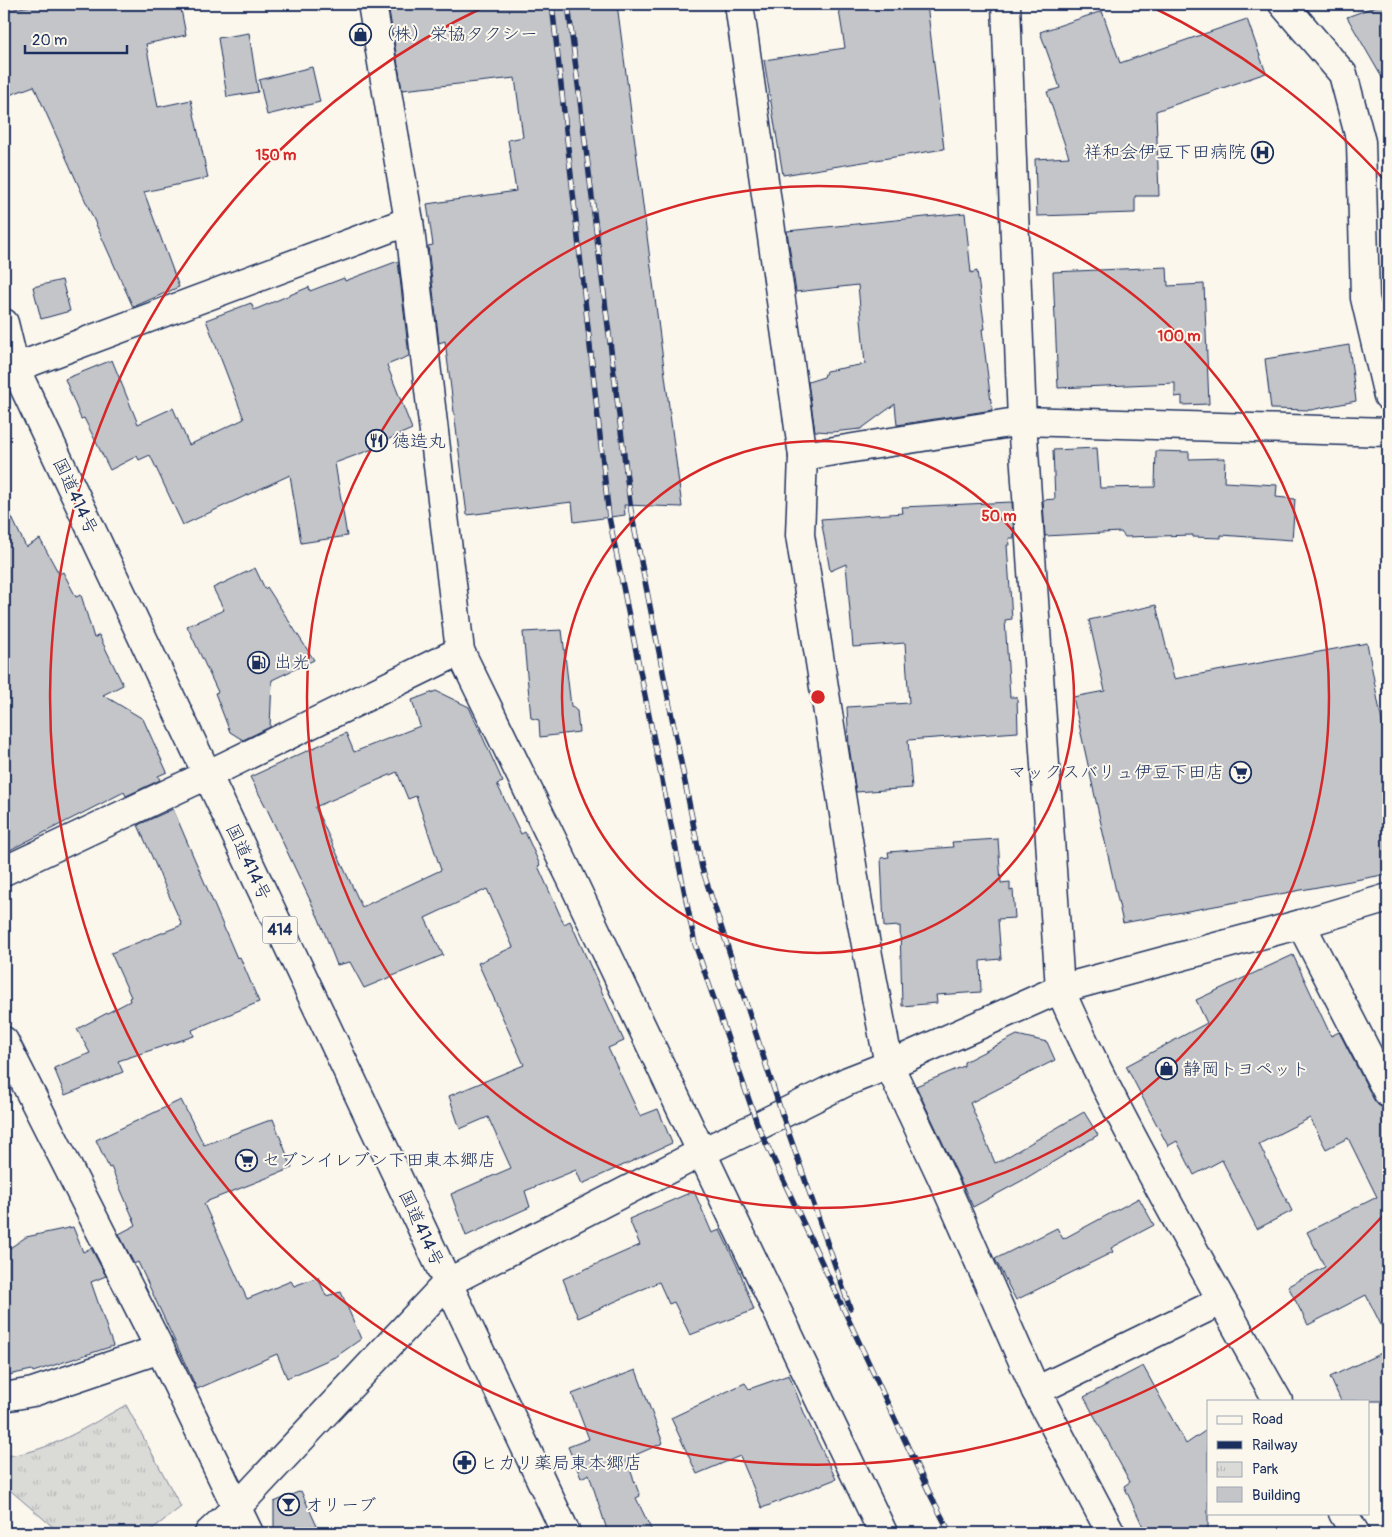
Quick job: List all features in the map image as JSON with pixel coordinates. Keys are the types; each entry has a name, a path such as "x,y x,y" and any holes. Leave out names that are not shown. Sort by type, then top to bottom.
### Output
{"main road":[{"path":"372,4 409,221 460,651 571,878 883,1533"},
{"path":"740,4 803,456 800,535 858,903 889,1065 943,1180 1036,1391 1111,1533"},
{"path":"1006,4 1022,421 1060,989 1082,1040 1111,1097 1221,1301 1277,1400"},
{"path":"1284,4 1343,74 1361,142 1365,298 1388,396"},
{"path":"9,370 409,221"},
{"name":"国道414号","path":"4,323 9,370 207,775 566,1533"},
{"path":"803,456 1022,421 1388,432"},
{"path":"4,871 207,775 460,651"},
{"path":"209,1533 237,1507 447,1283 702,1152 848,1081 889,1065 1060,989 1301,924 1388,898"},
{"path":"1301,924 1388,1093"},
{"path":"4,1041 160,1349 249,1533"},
{"path":"1036,1391 1221,1301"},
{"path":"4,1397 32,1392 160,1349"},
{"path":"1344,1514 1355,1533"}],"green space":[{"path":"126,1405 181,1507 147,1533 60,1533 4,1485 4,1456 37,1450 52,1444 82,1430"}],"building":[{"path":"40,4 180,4 186,35 146,44 158,107 191,100 208,178 144,192 179,287 133,307 34,86 4,97 4,11"},
{"path":"388,4 617,4 682,507 624,505 625,515 574,522 572,502 467,515 445,341 439,343 428,246 433,245 427,204 516,191 508,140 523,137 515,78 402,90"},
{"path":"838,4 927,4 944,149 783,175 764,60 845,48"},
{"path":"1382,4 1388,4 1388,88 1347,17"},
{"path":"1102,11 1120,63 1247,19 1266,73 1156,111 1159,196 1135,196 1135,213 1037,216 1035,159 1069,157 1047,92 1060,88 1040,32"},
{"path":"249,33 258,92 227,97 218,38"},
{"path":"312,67 320,102 267,115 259,80"},
{"path":"965,213 971,273 977,271 985,329 982,329 992,410 897,425 895,404 861,429 832,432 815,431 808,382 824,377 826,371 865,364 858,285 796,292 787,231"},
{"path":"398,261 409,356 387,365 412,429 380,443 381,446 335,463 347,536 301,543 290,475 183,525 150,455 139,460 137,456 110,470 84,418 81,419 65,379 112,360 138,424 173,408 189,445 244,419 206,320 251,303 254,310 309,287 310,291 344,278 345,281"},
{"path":"1167,267 1168,286 1204,284 1209,404 1182,405 1182,396 1175,397 1175,383 1058,388 1053,272"},
{"path":"62,280 70,311 41,319 33,287"},
{"path":"1349,345 1356,401 1311,410 1271,409 1265,359"},
{"path":"1097,448 1100,488 1155,487 1156,451 1189,452 1189,459 1225,458 1224,482 1277,485 1276,497 1295,499 1292,540 1221,535 1221,538 1193,537 1193,535 1125,537 1121,532 1045,536 1043,500 1055,499 1053,450"},
{"path":"4,501 26,547 40,539 59,574 63,572 76,597 81,595 94,638 99,635 123,685 103,695 143,719 167,772 158,776 160,780 126,796 124,792 4,853"},
{"path":"1012,502 1014,538 1009,538 1010,545 1007,545 1012,619 1005,620 1010,697 1017,697 1018,732 908,740 912,788 856,792 849,746 847,707 909,703 905,643 853,647 846,564 830,571 821,519 903,513 902,507"},
{"path":"255,568 265,589 267,587 314,660 272,680 270,727 243,740 230,732 215,693 218,692 187,626 224,610 213,588"},
{"path":"1156,605 1174,679 1367,643 1388,754 1388,874 1123,923 1073,697 1105,691 1089,620"},
{"path":"562,630 571,706 577,711 579,732 540,737 539,720 531,718 523,632"},
{"path":"436,691 469,707 503,782 497,784 521,834 525,832 564,924 570,921 624,1041 608,1048 640,1116 658,1109 672,1143 582,1184 576,1170 525,1191 530,1207 466,1236 451,1194 511,1168 488,1117 460,1129 449,1096 524,1065 478,963 513,947 487,889 425,918 443,955 364,988 350,962 337,965 319,919 250,777 346,733 354,752 420,726 412,700","holes":["397,772 408,799 416,796 441,870 362,907 315,807"]},
{"path":"173,809 237,958 240,957 259,1002 192,1030 194,1036 118,1061 123,1072 65,1095 54,1068 90,1053 77,1029 130,1001 129,998 131,997 111,953 182,925 138,825"},
{"path":"998,839 1001,883 1010,882 1010,891 1013,890 1015,918 998,919 1001,959 980,961 981,992 936,995 937,1003 902,1006 900,926 884,927 881,858 889,857 888,852 953,847 952,842"},
{"path":"1293,955 1331,1036 1339,1032 1374,1100 1379,1106 1386,1108 1388,1112 1388,1339 1366,1295 1308,1325 1288,1286 1325,1267 1307,1232 1377,1197 1348,1138 1326,1149 1310,1118 1259,1144 1292,1211 1257,1229 1222,1160 1194,1175 1177,1141 1168,1146 1126,1066 1207,1023 1196,1000"},
{"path":"1017,1035 1047,1042 1055,1060 970,1103 995,1163 1084,1112 1098,1135 1023,1180 973,1207 916,1086 964,1066 964,1062"},
{"path":"181,1100 204,1145 273,1119 292,1168 204,1204 247,1299 291,1281 294,1286 318,1277 326,1296 341,1292 361,1339 337,1356 287,1378 277,1354 197,1389 138,1262 134,1264 119,1234 136,1225 111,1167 109,1168 96,1140"},
{"path":"694,1191 712,1233 720,1230 740,1272 754,1310 690,1335 674,1302 669,1304 659,1282 578,1318 563,1279 640,1245 629,1219"},
{"path":"1139,1198 1154,1225 1111,1248 1113,1252 1016,1300 995,1259 1057,1228 1063,1239"},
{"path":"73,1227 83,1252 91,1248 106,1276 91,1282 113,1346 33,1372 32,1370 4,1376 4,1252 26,1237"},
{"path":"1388,1350 1388,1401 1341,1400 1330,1377"},
{"path":"1143,1366 1186,1444 1207,1430 1208,1533 1146,1533 1124,1486 1130,1482 1084,1397"},
{"path":"636,1370 663,1443 626,1459 640,1496 636,1498 653,1533 608,1533 589,1474 581,1478 568,1447 589,1439 572,1394"},
{"path":"789,1375 805,1415 836,1479 762,1508 740,1456 697,1474 671,1418 745,1383 749,1389"},
{"path":"301,1491 320,1533 274,1533 274,1502"}],"railway":[{"path":"552,4 609,517 695,944 758,1126 950,1533"},
{"path":"568,4 631,511 702,868 782,1114 850,1308"}],"place":[{"name":"（株）栄協タクシー","path":"360,34"},
{"name":"祥和会伊豆下田病院","path":"1262,152"},
{"name":"徳造丸","path":"376,441"},
{"name":"出光","path":"258,662"},
{"name":"マックスバリュ伊豆下田店","path":"1240,772"},
{"name":"静岡トヨペット","path":"1167,1069"},
{"name":"セブンイレブン下田東本郷店","path":"246,1160"},
{"name":"ヒカリ薬局東本郷店","path":"464,1463"},
{"name":"オリーブ","path":"289,1505"}]}
